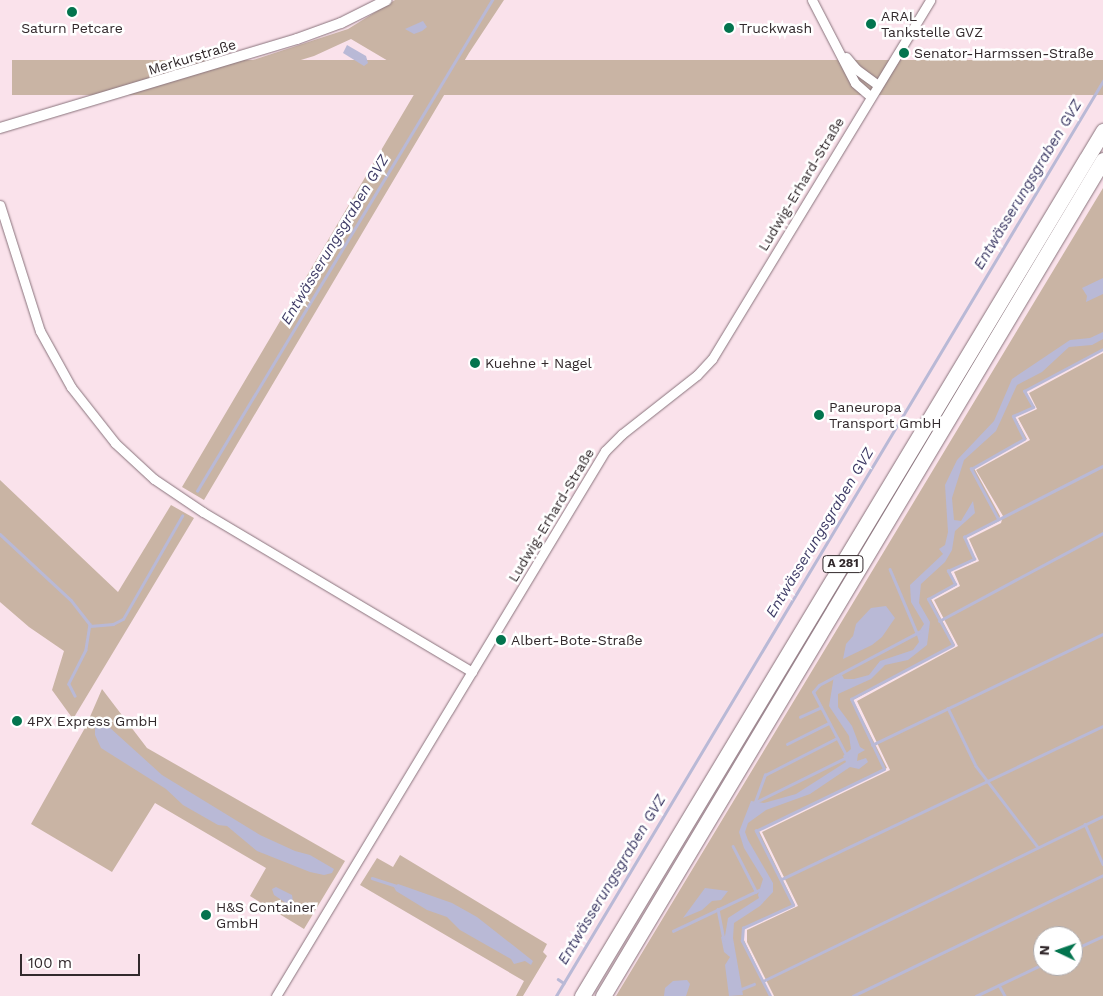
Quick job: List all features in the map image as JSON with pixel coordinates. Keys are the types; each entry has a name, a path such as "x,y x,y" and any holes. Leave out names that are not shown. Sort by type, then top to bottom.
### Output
{"highway":[{"name":"A 281","path":"582,996 1103,131"},
{"name":"A 281","path":"603,996 1103,160"}],"street":[{"name":"Merkurstraße","path":"0,128 297,39 341,23 387,0"},
{"path":"812,0 855,83 870,96"},
{"name":"Ludwig-Erhard-Straße","path":"276,996 605,451 622,434 697,375 712,359 877,84 930,0"},
{"path":"837,45 856,69 877,84"},
{"path":"0,205 40,332 71,387 115,443 178,496 472,672"}],"shaded area":[{"path":"395,0 504,0 469,53 204,500 182,487 422,81 351,39 314,56 205,89 201,77 348,29"},
{"path":"12,60 1103,60 1103,95 12,95"},
{"path":"1103,188 1103,350 1026,391 1034,408 1015,417 1027,439 974,468 1000,516 999,521 966,538 976,560 950,571 957,585 931,599 955,645 853,700 887,768 759,831 795,905 744,929 743,938 771,996 616,996"},
{"path":"1103,353 1103,996 774,996 747,942 747,930 798,906 762,832 890,770 857,701 958,646 934,600 960,586 954,572 979,561 969,539 1001,523 1003,516 976,470 1030,440 1018,418 1037,409 1029,393"},
{"path":"0,480 118,592 171,505 194,518 73,719 52,690 64,651 29,627 0,602"},
{"path":"102,689 147,748 345,861 304,929 250,896 266,868 155,803 112,872 31,824 86,726"},
{"path":"400,855 547,944 543,952 547,956 523,996 516,996 524,981 360,885 377,858 393,867"}],"water":[{"path":"423,21 427,27 422,31 414,34 405,29"},
{"path":"347,45 366,56 368,63 364,66 343,53"},
{"path":"1103,278 1103,294 1086,302 1087,296 1082,288"},
{"path":"1103,332 1103,339 1092,345 1069,347 1042,372 1017,385 996,431 964,460 952,498 954,520 961,521 973,501 975,513 955,531 952,550 945,562 921,584 919,603 930,622 927,645 908,660 885,665 871,679 838,694 838,707 852,726 860,747 865,750 858,754 857,761 866,758 868,762 859,769 850,767 810,794 766,810 748,823 745,832 773,883 773,892 760,906 734,923 733,938 743,995 729,996 725,965 730,957 724,952 721,937 725,936 728,918 759,898 758,895 763,879 744,848 739,832 751,801 764,803 796,794 846,762 843,756 851,749 849,736 829,706 834,676 841,673 844,679 854,679 869,675 880,661 913,650 919,642 917,635 924,624 911,602 910,585 943,554 939,549 945,545 948,532 945,485 957,460 994,421 1012,379 1070,340 1090,338"},
{"path":"886,606 895,618 882,637 872,645 843,659 846,644 853,636 856,624 871,608"},
{"path":"98,717 162,775 260,835 295,851 310,855 334,869 332,873 324,875 310,872 257,851 227,826 218,825 183,805 166,789 101,748 95,735 95,720"},
{"path":"398,884 452,903 477,917 533,961 531,965 525,961 514,964 511,959 460,930 447,917 427,910 396,891 394,887"},
{"path":"276,887 292,895 293,902 286,903 274,895 272,889"},
{"path":"705,888 728,891 721,900 712,901 702,910 683,918"},
{"path":"687,980 690,984 686,996 664,996 665,988 673,981"}],"waterway":[{"name":"Entwässerungsgraben GVZ","path":"197,491 492,0"},
{"name":"Entwässerungsgraben GVZ","path":"556,996 1103,81"},
{"path":"998,519 971,469 1024,439 1013,416 1033,407 1024,391 1103,349"},
{"path":"770,996 742,941 743,928 793,905 756,831 884,769 851,699 953,645 928,599 955,584 948,571 974,559 964,537 1103,466"},
{"name":"Entwässerungsgraben GVZ","path":"90,626 113,624 123,619 182,516"},
{"path":"939,621 1103,533"},
{"path":"0,534 71,600 90,624 86,650 69,684 75,696"},
{"path":"890,569 917,633"},
{"path":"847,757 813,692 819,685 921,631"},
{"path":"872,745 1103,634"},
{"path":"800,717 821,707"},
{"path":"948,708 976,766 1038,847"},
{"path":"787,744 829,723"},
{"path":"782,879 1103,726"},
{"path":"755,802 765,775 837,738"},
{"path":"756,802 845,758"},
{"path":"763,981 1103,816"},
{"path":"1085,824 1103,864"},
{"path":"733,846 756,891"},
{"path":"853,996 1103,875"},
{"path":"372,878 399,887"},
{"path":"673,931 761,889"},
{"path":"718,909 724,939"},
{"path":"1083,945 1103,936"},
{"path":"976,996 1033,969"},
{"name":"Entwässerungsgraben GVZ","path":"558,979 564,983"},
{"path":"739,990 754,984"},
{"path":"999,985 1005,996"}],"place":[{"name":"Saturn Petcare","path":"72,12"},
{"name":"ARAL Tankstelle GVZ","path":"871,24"},
{"name":"Truckwash","path":"729,28"},
{"name":"Senator-Harmssen-Straße","path":"904,53"},
{"name":"Kuehne + Nagel","path":"475,363"},
{"name":"Paneuropa Transport GmbH","path":"819,415"},
{"name":"Albert-Bote-Straße","path":"501,640"},
{"name":"4PX Express GmbH","path":"17,721"},
{"name":"H&S Container GmbH","path":"206,915"}]}
